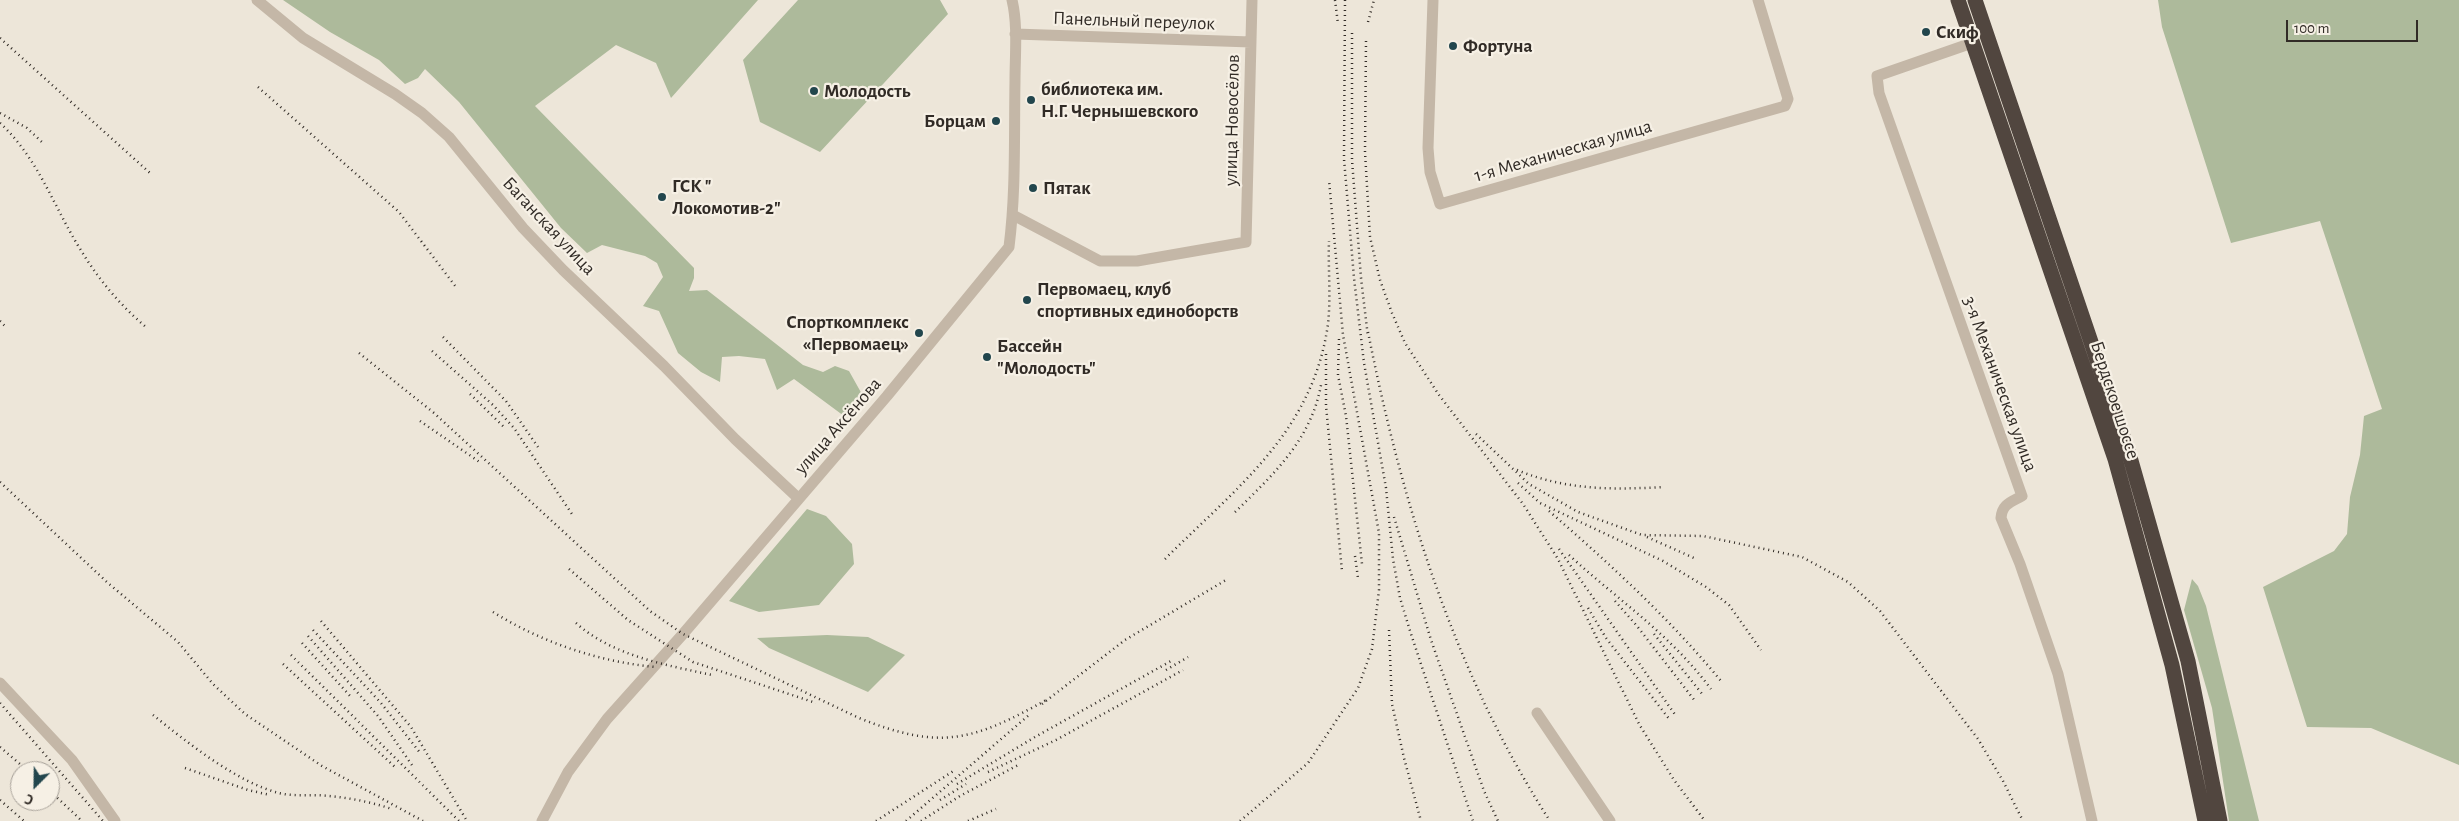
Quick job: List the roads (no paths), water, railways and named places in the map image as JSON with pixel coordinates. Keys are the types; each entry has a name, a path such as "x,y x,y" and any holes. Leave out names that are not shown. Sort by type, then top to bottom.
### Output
{"highway":[{"name":"Бердское шоссе","path":"1958,0 2115,459 2172,665 2205,821"},
{"name":"Бердское шоссе","path":"1975,0 2130,457 2188,661 2220,821"}],"street":[{"name":"Баганская улица","path":"257,0 303,38 395,94 422,113 449,137 522,228 563,270 664,366 735,439 798,498"},
{"name":"улица Новосёлов","path":"1013,215 1100,261 1137,261 1246,242 1252,0"},
{"name":"1-я Механическая улица","path":"1433,0 1428,148 1430,172 1440,204 1785,106 1788,99 1758,0"},
{"name":"улица Аксёнова","path":"542,821 568,772 607,719 683,634 887,396 1009,247 1013,215 1015,34 1013,1"},
{"name":"Панельный переулок","path":"1015,34 1251,42"},
{"name":"3-я Механическая улица","path":"1972,43 1877,76 1879,93 2022,496 2005,505 2001,510 2001,518 2020,564 2058,674 2092,821"},
{"path":"0,683 72,760 115,821"},
{"path":"1538,713 1610,821"}],"railway":[{"path":"1335,0 1338,24"},
{"path":"1345,0 1344,159 1354,278 1364,363 1386,488 1393,559 1400,598 1473,821"},
{"path":"1368,22 1374,0"},
{"path":"1352,33 1352,160 1361,278 1368,337"},
{"path":"0,38 150,173"},
{"path":"1366,41 1365,152 1370,237 1380,280 1405,343 1439,395 1523,504 1558,559 1639,724 1674,780 1705,821"},
{"path":"258,87 399,212 456,287"},
{"path":"0,113 27,128 43,143"},
{"path":"0,123 14,137 36,168 72,235 96,273 119,301 146,327"},
{"path":"1240,821 1308,763 1358,688 1372,649 1379,590 1379,533 1343,335 1329,180"},
{"path":"1165,559 1219,507 1268,455 1289,427 1306,396 1320,362 1328,324 1329,241"},
{"path":"0,321 7,328"},
{"path":"1368,332 1397,460 1415,523 1436,585 1459,646 1486,706 1516,765 1550,821"},
{"path":"443,337 506,401 538,447"},
{"path":"1339,339 1338,375 1346,416 1362,564"},
{"path":"432,351 493,405 514,428 574,517"},
{"path":"359,353 434,413 650,611 683,634 859,718 913,735 935,738 956,737 977,732 1022,713 1048,699"},
{"path":"1326,354 1326,406 1342,571"},
{"path":"1235,512 1276,470 1299,440 1309,423 1321,385"},
{"path":"470,394 504,427"},
{"path":"420,421 481,463"},
{"path":"1476,434 1529,484 1578,512 1642,535 1703,536 1802,557 1848,582 1880,611 1978,739 2003,781 2023,821"},
{"path":"1517,470 1535,477 1571,485 1607,488 1663,487"},
{"path":"0,482 108,583 178,642 213,684 245,714 322,766 423,821"},
{"path":"1518,483 1540,503 1663,561 1706,587 1729,605 1761,650"},
{"path":"1549,511 1639,593 1721,681"},
{"path":"1394,517 1431,640 1484,791 1498,821"},
{"path":"1647,537 1694,558"},
{"path":"1559,549 1676,716"},
{"path":"1569,555 1661,634 1695,669 1711,689"},
{"path":"1355,556 1358,578"},
{"path":"569,569 628,620 693,662 816,703"},
{"path":"1042,704 1125,640 1226,580"},
{"path":"1615,601 1637,626 1695,701"},
{"path":"1588,608 1606,638 1670,720"},
{"path":"493,612 531,633 571,649 613,661 656,667"},
{"path":"321,621 411,727 467,821"},
{"path":"576,623 606,644 641,658 712,675"},
{"path":"313,630 381,703 421,754"},
{"path":"1389,630 1392,704 1421,821"},
{"path":"1654,634 1703,695"},
{"path":"308,636 378,716 414,768"},
{"path":"302,643 351,697"},
{"path":"291,655 459,821"},
{"path":"1166,670 1188,657"},
{"path":"957,784 1035,737 1171,661"},
{"path":"283,664 395,767"},
{"path":"988,772 1056,740 1183,670"},
{"path":"0,703 103,821"},
{"path":"153,715 229,771 263,788 285,794 323,795 353,799 392,809"},
{"path":"906,821 1029,715"},
{"path":"0,747 16,761"},
{"path":"921,821 960,796 1020,764"},
{"path":"185,768 248,790 270,795"},
{"path":"876,821 955,770"},
{"path":"940,800 966,784"},
{"path":"0,800 24,821"},
{"path":"60,800 82,821"},
{"path":"968,821 996,809"}],"place":[{"name":"Скиф","path":"1926,32"},
{"name":"Фортуна","path":"1453,46"},
{"name":"Молодость","path":"814,91"},
{"name":"библиотека им. Н.Г. Чернышевского","path":"1031,100"},
{"name":"Борцам","path":"996,121"},
{"name":"Пятак","path":"1033,188"},
{"name":"ГСК \" Локомотив-2\"","path":"662,197"},
{"name":"Первомаец, клуб спортивных единоборств","path":"1027,300"},
{"name":"Спорткомплекс «Первомаец»","path":"919,333"},
{"name":"Бассейн \"Молодость\"","path":"987,357"}]}
